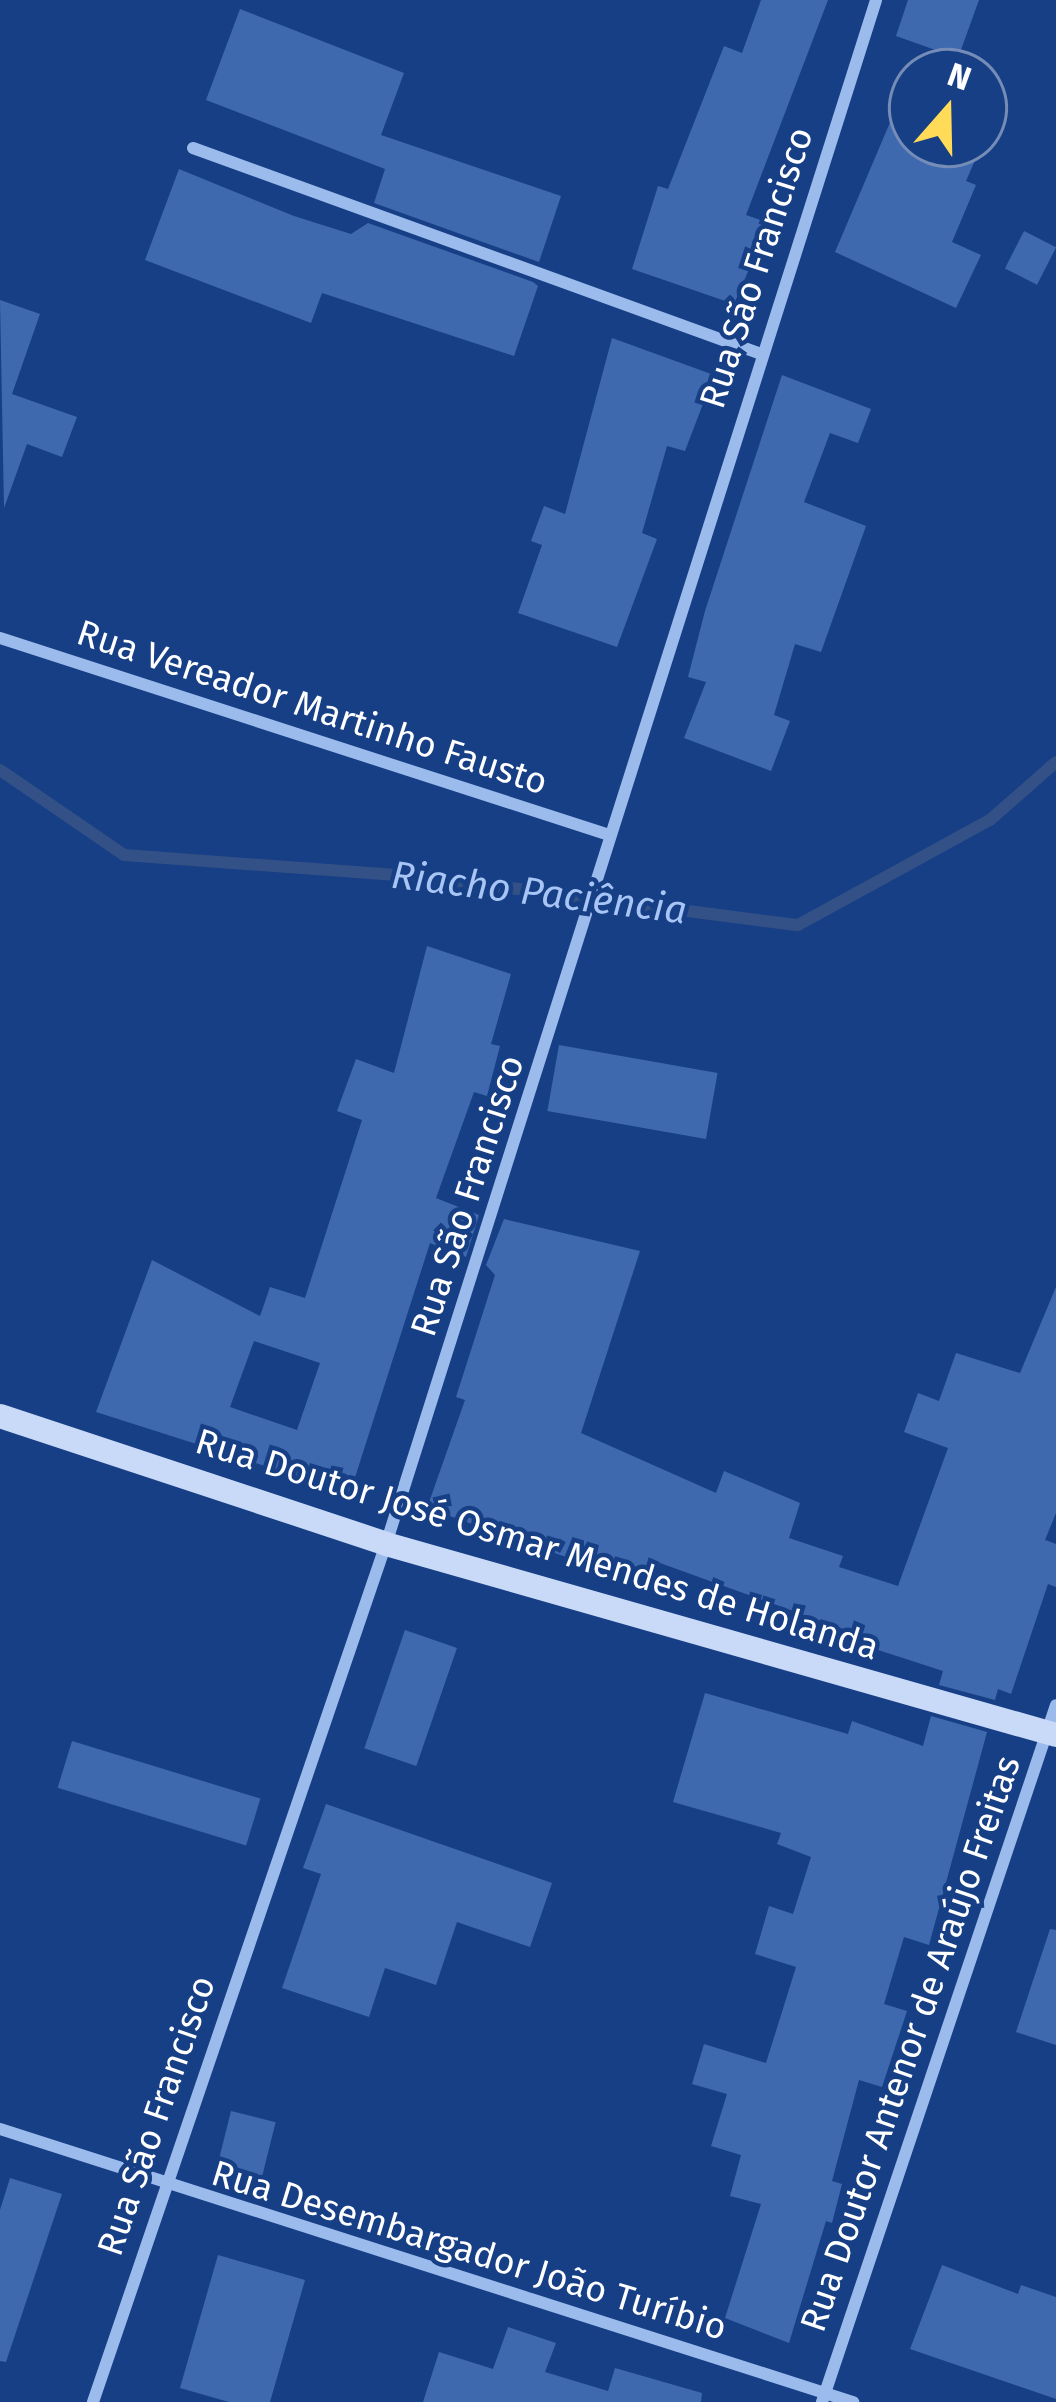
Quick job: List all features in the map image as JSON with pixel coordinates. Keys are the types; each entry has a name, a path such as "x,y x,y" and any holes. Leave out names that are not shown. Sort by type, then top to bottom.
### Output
{"street":[{"name":"Rua São Francisco","path":"93,2402 386,1544 574,965 606,834 876,0"},
{"path":"194,148 761,354"},
{"name":"Rua Vereador Martinho Fausto","path":"0,638 606,834"},
{"name":"Rua Doutor José Osmar Mendes de Holanda","path":"0,1416 386,1544 1052,1734"},
{"name":"Rua Doutor Antenor de Araújo Freitas","path":"824,2397 1052,1734 1056,1705"},
{"name":"Rua Desembargador João Turíbio","path":"0,2129 164,2187 824,2397 853,2402"}],"building":[{"path":"761,0 828,0 746,215 769,223 734,304 632,269 658,186 668,189 724,46 742,53"},
{"path":"908,0 979,0 962,48 930,48 896,36"},
{"path":"240,9 404,73 381,135 561,196 539,262 374,203 385,169 206,100"},
{"path":"888,127 888,168 972,168 966,181 976,185 952,242 981,255 956,308 835,252"},
{"path":"179,169 294,216 351,234 368,223 533,282 538,286 514,356 322,293 311,323 145,260"},
{"path":"1024,231 1056,247 1037,285 1005,268"},
{"path":"0,300 40,314 12,394 77,417 62,457 27,444 4,508"},
{"path":"612,338 714,375 685,451 667,446 642,533 657,539 617,647 518,613 542,545 531,541 544,506 565,514"},
{"path":"782,375 871,409 858,443 830,433 804,502 866,526 821,652 795,644 774,715 790,721 771,771 684,738 706,682 688,677 705,611"},
{"path":"427,946 511,974 491,1044 500,1046 487,1096 474,1092 436,1198 479,1215 466,1257 430,1243 350,1493 96,1412 152,1260 260,1316 270,1287 305,1298 362,1120 337,1111 356,1059 394,1073","holes":["254,1341 320,1363 297,1430 230,1407"]},
{"path":"559,1045 718,1073 706,1139 547,1111"},
{"path":"504,1219 640,1251 581,1433 716,1493 724,1471 800,1503 789,1538 843,1556 839,1567 898,1586 948,1448 904,1432 918,1393 939,1401 956,1353 1020,1373 1056,1287 1056,1513 1045,1540 1056,1544 1056,1587 1048,1584 1011,1694 998,1689 995,1700 939,1685 943,1671 872,1648 874,1640 660,1563 656,1574 603,1555 600,1569 427,1508 465,1400 456,1397 495,1275 486,1265"},
{"path":"405,1630 457,1648 416,1766 364,1748"},
{"path":"705,1693 848,1734 852,1721 923,1746 931,1716 987,1732 929,1945 904,1937 884,2004 907,2011 882,2087 859,2080 832,2181 842,2184 832,2223 826,2221 789,2343 725,2318 761,2204 730,2196 741,2155 711,2146 727,2094 692,2084 704,2044 766,2063 796,1967 755,1954 769,1906 793,1914 811,1857 777,1844 781,1833 673,1802"},
{"path":"72,1741 260,1799 246,1845 58,1788"},
{"path":"326,1804 552,1883 530,1947 457,1922 436,1985 385,1968 369,2017 282,1988 321,1874 303,1868"},
{"path":"1050,1929 1056,1930 1056,2045 1016,2032"},
{"path":"231,2111 276,2122 261,2179 217,2168"},
{"path":"10,2178 62,2194 6,2362 0,2361 0,2210"},
{"path":"218,2255 305,2280 270,2402 229,2402 180,2388"},
{"path":"942,2265 1018,2294 1021,2285 1056,2297 1056,2399 910,2349"},
{"path":"508,2327 556,2343 545,2372 608,2391 615,2368 702,2393 701,2402 423,2402 439,2352 493,2369"}],"waterway":[{"name":"Riacho Paciência","path":"0,770 124,855 434,878 798,925 990,820 1056,762"}]}
